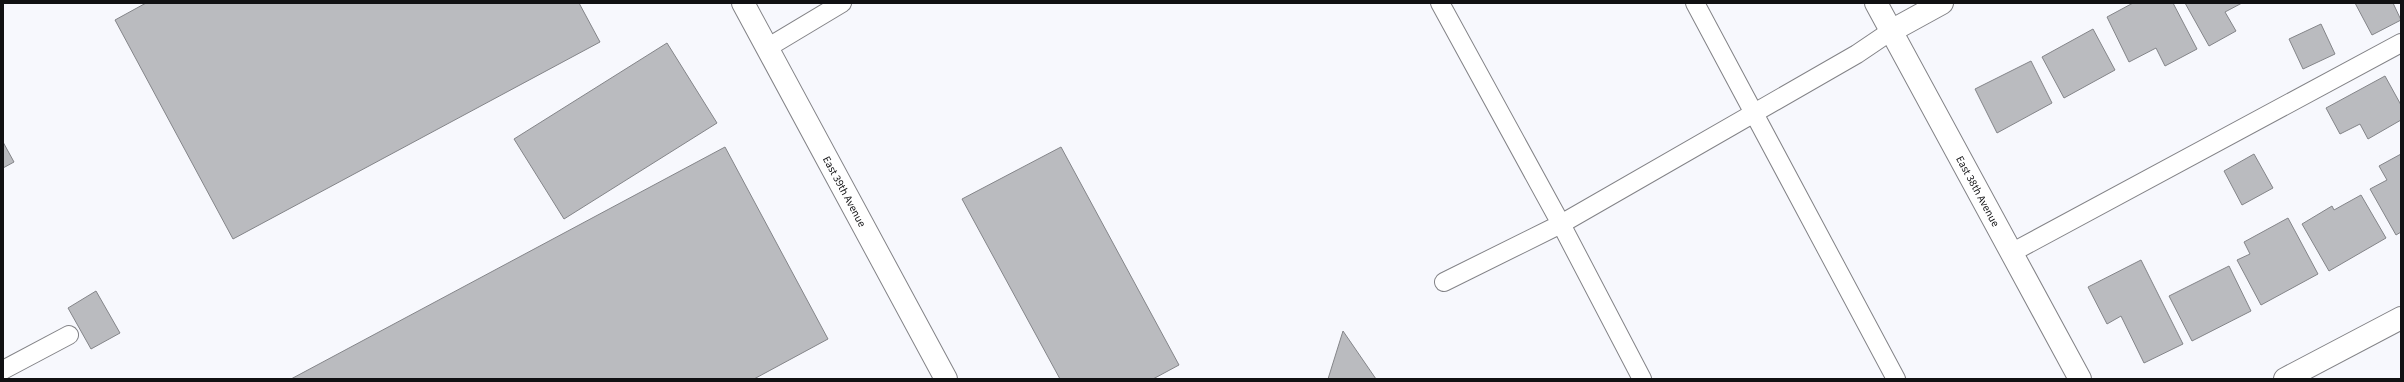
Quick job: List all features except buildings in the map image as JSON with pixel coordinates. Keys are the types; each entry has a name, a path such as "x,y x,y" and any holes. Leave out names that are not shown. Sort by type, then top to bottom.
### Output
{"street":[{"name":"East 39th Avenue","path":"743,3 946,379"},
{"name":"East 38th Avenue","path":"1876,3 2080,379"},
{"path":"1891,30 1942,3"},
{"path":"2285,379 2401,318"}],"lane":[{"path":"767,48 842,3"},
{"path":"1440,3 1561,224 1642,379"},
{"path":"1695,3 1896,379"},
{"path":"1444,282 1561,224 1857,54 1891,30"},
{"path":"2011,253 2401,43"},
{"path":"3,370 69,335"}]}
